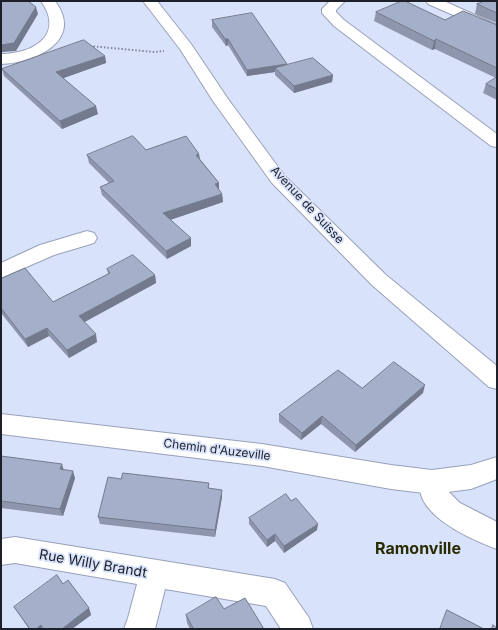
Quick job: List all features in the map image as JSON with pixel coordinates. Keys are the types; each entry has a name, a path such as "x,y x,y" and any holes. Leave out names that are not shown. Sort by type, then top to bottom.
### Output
{"street":[{"path":"5,60 35,51 50,41 56,31 57,21 55,13 48,1"},
{"name":"Avenue de Suisse","path":"150,1 186,46 221,101 278,179 379,280 497,380"},
{"path":"338,1 329,9 329,13 339,23 497,142"},
{"path":"433,1 497,30"},
{"path":"1,270 48,250 87,238"},
{"name":"Chemin d'Auzeville","path":"1,424 262,455 391,477 432,482 472,478 497,468"},
{"path":"432,482 435,496 450,512 497,536"},
{"name":"Rue Willy Brandt","path":"1,552 15,550 154,573 142,624 139,629"},
{"path":"154,573 275,593 298,629"}],"path":[{"path":"50,41 154,52"}],"building":[{"path":"1,1 28,1 36,7 14,43 1,45"},
{"path":"405,1 445,20 463,11 497,25 497,68 436,39 434,41 376,12"},
{"path":"485,1 497,1 497,13 477,4"},
{"path":"252,13 287,64 247,70 228,39 225,39 212,20"},
{"path":"84,40 105,56 56,72 96,106 60,121 2,69"},
{"path":"313,58 333,75 294,86 275,68"},
{"path":"497,77 497,89 486,84"},
{"path":"133,136 146,150 186,136 199,154 196,155 219,183 215,184 222,194 163,213 191,238 166,251 100,187 114,181 87,155"},
{"path":"133,255 155,275 79,316 96,334 67,350 47,328 25,339 1,308 1,277 2,278 25,268 53,302 110,273 107,269"},
{"path":"394,362 425,385 356,445 322,416 302,433 279,414 338,370 362,388"},
{"path":"1,456 62,464 60,469 73,471 60,509 1,501"},
{"path":"123,473 209,483 208,488 222,490 215,530 98,517 108,477 121,479"},
{"path":"286,494 291,501 296,498 318,524 284,546 275,534 267,540 249,518"},
{"path":"57,575 63,584 68,580 89,608 62,629 43,629 41,625 36,629 30,629 14,607"},
{"path":"216,597 224,609 245,598 264,629 191,629 193,628 186,615"},
{"path":"447,610 484,629 440,629"},
{"path":"493,625 497,628 497,629 492,629"}],"district":[{"name":"Ramonville","path":"418,549"}]}
